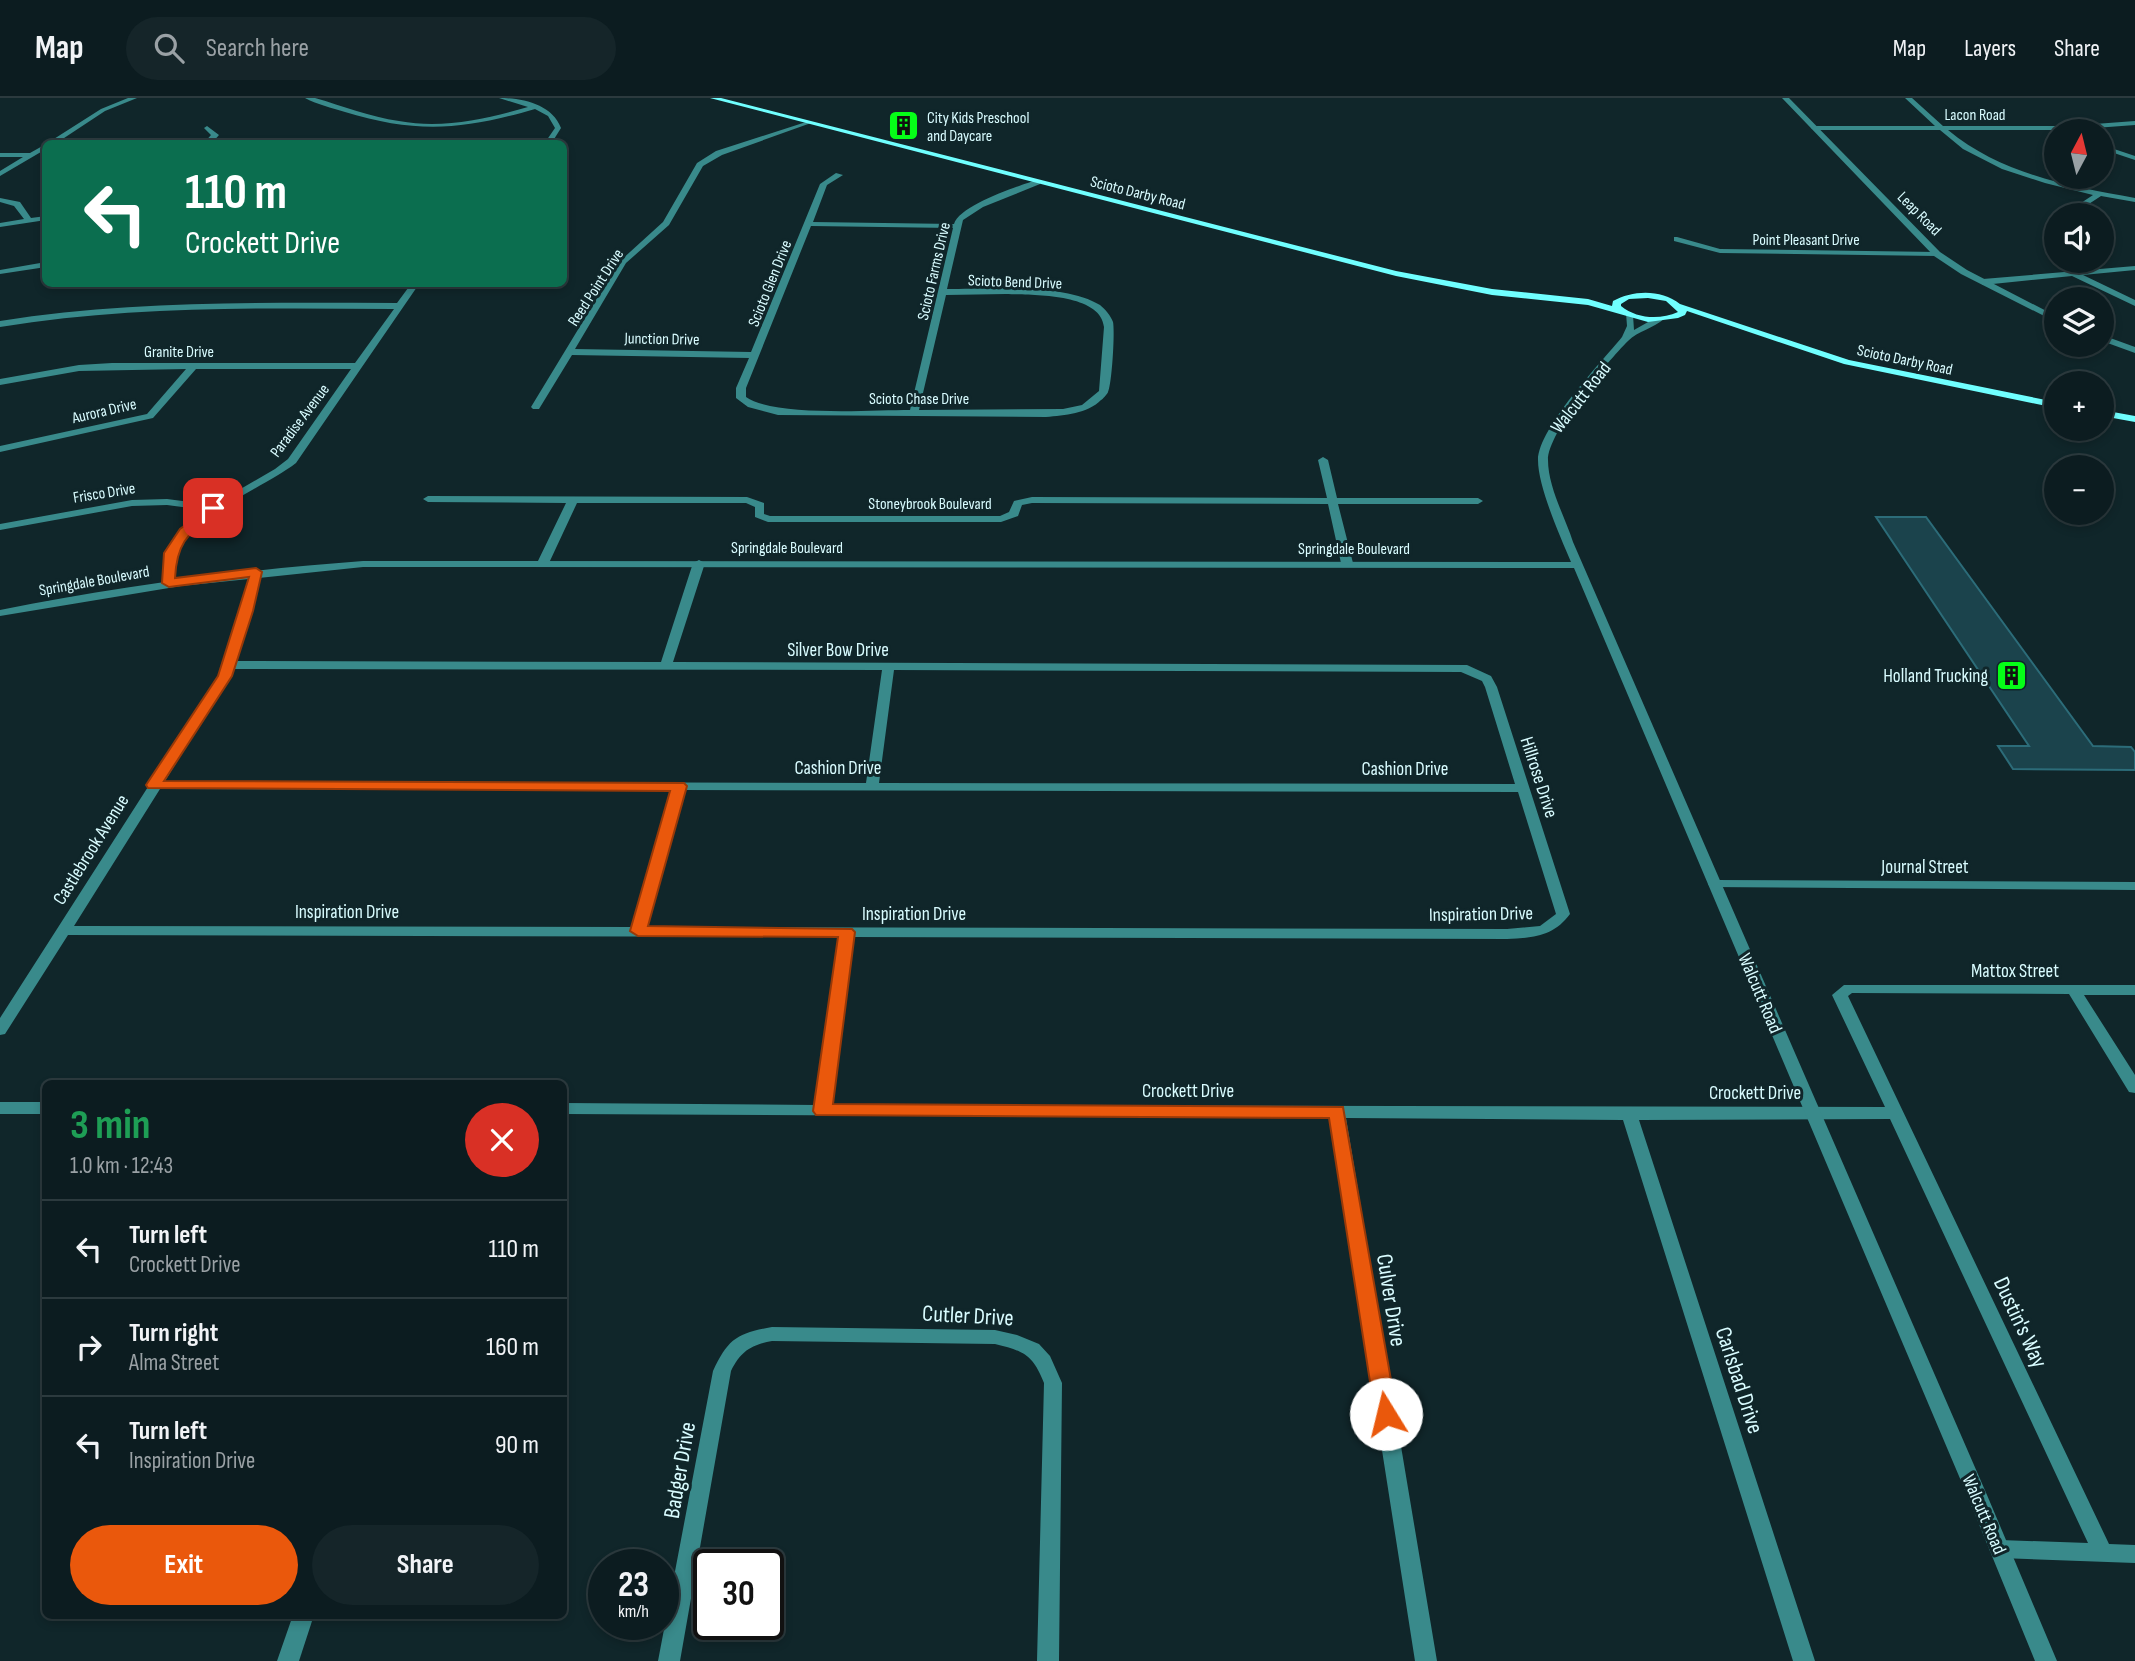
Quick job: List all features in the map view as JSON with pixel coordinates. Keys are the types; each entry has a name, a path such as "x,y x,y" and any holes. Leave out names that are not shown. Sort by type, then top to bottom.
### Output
{"main road":[{"name":"Scioto Darby Road","path":"713,98 1429,281 1492,292 1605,305 1625,313 1665,319 1751,329"},
{"path":"1625,313 1616,303 1627,297"},
{"name":"Scioto Darby Road","path":"1558,298 1659,297 1879,371 2044,403"},
{"path":"1665,319 1682,313 1681,306"},
{"path":"2114,415 2135,419"}],"street":[{"path":"55,140 103,110 132,98"},
{"path":"308,98 375,118 413,125 470,123 535,107"},
{"path":"502,98 535,107 552,116 557,122 556,133 550,140"},
{"name":"Leap Road","path":"1784,98 1937,254 1983,282 2044,313"},
{"path":"1908,98 1969,149 1992,161 2099,194 2135,200"},
{"name":"Reed Point Drive","path":"536,407 623,262 666,223 700,165 706,159 808,123"},
{"name":"Lacon Road","path":"2114,125 2135,123"},
{"path":"206,128 215,135 210,140"},
{"name":"Lacon Road","path":"1814,128 2044,130"},
{"path":"0,174 42,148"},
{"path":"2114,151 2135,158"},
{"path":"0,155 42,156"},
{"name":"Scioto Glen Drive","path":"751,405 741,398 740,392 824,184 839,175"},
{"name":"Scioto Farms Drive","path":"915,413 959,219 973,209 1037,182"},
{"path":"2085,203 2099,194"},
{"path":"0,200 17,204 29,221"},
{"path":"0,225 42,219"},
{"path":"808,224 956,226"},
{"name":"Point Pleasant Drive","path":"1677,239 1720,251 1741,253 1937,254"},
{"path":"0,272 42,265"},
{"path":"2114,270 2135,268"},
{"path":"1983,282 2071,273 2135,303"},
{"name":"Paradise Avenue","path":"169,583 170,553 185,532 213,508 278,474 292,461 413,287"},
{"name":"Scioto Bend Drive","path":"942,292 1044,294 1076,297 1099,306 1108,319 1104,391 1099,399 1087,407"},
{"path":"0,324 69,313 151,307 400,306"},
{"path":"1625,313 1631,326 1626,338"},
{"name":"Walcutt Road","path":"1665,319 1641,327 1626,338 1556,426 1544,447 1543,461 1578,565 2046,1661"},
{"path":"2114,342 2135,350"},
{"name":"Junction Drive","path":"569,352 755,355"},
{"name":"Granite Drive","path":"0,382 79,368 358,366"},
{"name":"Aurora Drive","path":"0,449 150,416 194,367"},
{"name":"Scioto Chase Drive","path":"751,405 778,412 1046,414 1087,407"},
{"path":"1323,460 1347,564"},
{"name":"Stoneybrook Boulevard","path":"428,499 747,500 760,505 759,515 768,519 1001,519 1014,514 1018,503 1032,500 1478,500"},
{"path":"543,562 573,499"},
{"name":"Frisco Drive","path":"0,527 132,503 167,502 213,508"},
{"name":"Springdale Boulevard","path":"0,613 169,583 256,572 363,564 543,562 1578,565"},
{"path":"666,666 699,563"},
{"name":"Castlebrook Avenue","path":"0,1030 225,676 247,611 256,572"},
{"name":"Silver Bow Drive","path":"229,665 1447,667"},
{"path":"872,786 889,666"},
{"name":"Hillrose Drive","path":"1447,667 1463,668 1476,673 1487,679 1492,687 1563,914 1555,926"},
{"name":"Cashion Drive","path":"154,785 1522,788"},
{"path":"638,931 679,786"},
{"name":"Journal Street","path":"1715,884 2135,886"},
{"name":"Inspiration Drive","path":"62,930 1507,934 1538,933 1555,926"},
{"path":"823,1111 846,932"},
{"name":"Dustin's Way","path":"1894,989 1849,988 1840,995 2103,1553"},
{"name":"Mattox Street","path":"1894,989 2135,990"},
{"path":"2074,989 2135,1088"},
{"path":"0,1108 42,1108"},
{"name":"Crockett Drive","path":"567,1110 1812,1113"},
{"name":"Culver Drive","path":"1337,1112 1426,1661"},
{"path":"1812,1113 1895,1113"},
{"name":"Carlsbad Drive","path":"1629,1114 1804,1661"},
{"name":"Cutler Drive","path":"722,1371 738,1343 772,1334 995,1337 1023,1343 1037,1350 1045,1359 1054,1383 1048,1661"},
{"name":"Badger Drive","path":"669,1661 722,1371"},
{"path":"2000,1549 2135,1554"},
{"path":"288,1661 303,1619"}],"building":[{"name":"Holland Trucking","path":"1876,517 1926,517 2093,746 2131,747 2135,752 2135,770 2013,769 1998,746 2029,746"}],"place":[{"name":"City Kids Preschool and Daycare","path":"904,126"},
{"name":"Holland Trucking","path":"2011,675"}],"route":[{"path":"213,508 185,532 170,553 169,583 256,572 247,611 225,676 154,785 679,786 638,931 846,932 823,1111 1337,1112 1386,1414"}]}
